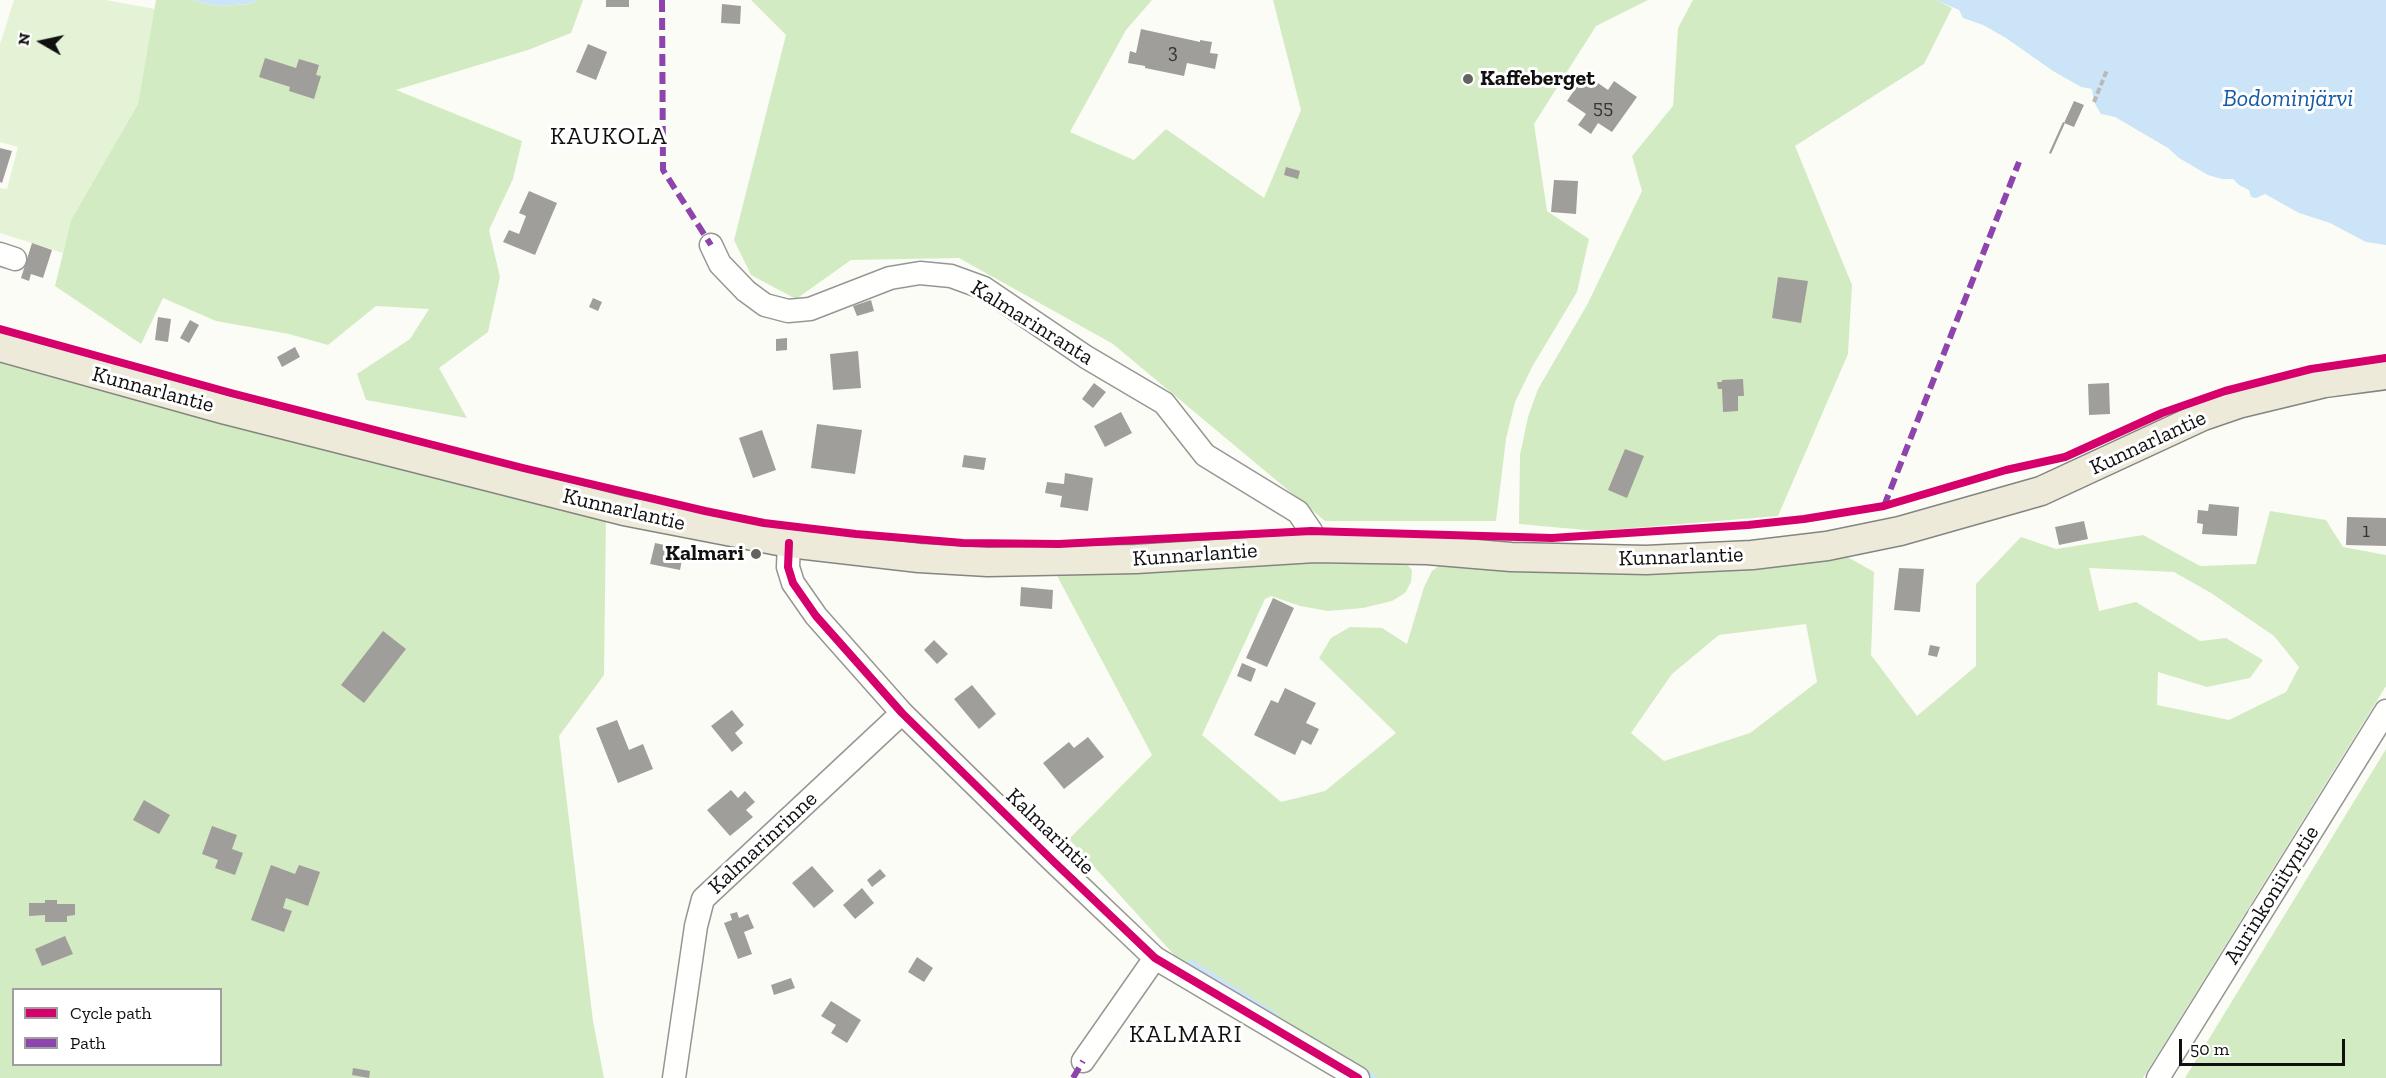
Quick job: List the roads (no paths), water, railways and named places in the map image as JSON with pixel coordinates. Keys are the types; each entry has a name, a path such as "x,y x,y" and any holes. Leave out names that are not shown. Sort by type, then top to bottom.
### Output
{"main road":[{"name":"Kunnarlantie","path":"0,347 128,384 520,486 703,528 789,543 919,558 988,562 1136,559 1315,548 1427,550 1511,557 1646,560 1752,555 1827,546 1900,531 2041,491 2203,416 2238,404 2325,382 2386,375"}],"street":[{"name":"Kalmarinranta","path":"711,245 720,264 746,291 765,305 788,310 810,309 890,278 920,273 951,276 984,288 1086,357 1164,403 1205,456 1298,512 1311,531 1315,548"},
{"name":"Kalmarintie","path":"789,543 788,567 793,583 816,616 902,713 1155,958 1358,1078"},
{"name":"Aurinkoniityntie","path":"2158,1078 2386,711"},
{"name":"Kalmarinrinne","path":"674,1078 696,926 704,899 902,713"},
{"path":"1083,1061 1155,958"}],"water":[{"path":"191,0 259,0 248,4 218,6"},
{"name":"Bodominjärvi","path":"1936,0 2386,0 2386,245 2366,242 2330,223 2299,213 2265,194 2256,198 2251,197 2249,190 2233,179 2208,175 2115,117 2101,114 2094,102 2092,89 2081,87 2053,71 2006,38 1983,25 1963,18 1959,10"}],"waterway":[{"path":"1191,963 1275,1016"},
{"path":"1361,1070 1373,1078"}],"place":[{"name":"Kaffeberget","path":"1468,79"},
{"name":"Kalmari","path":"756,554"}],"district":[{"name":"KAUKOLA","path":"609,137"},
{"name":"KALMARI","path":"1186,1035"}]}
